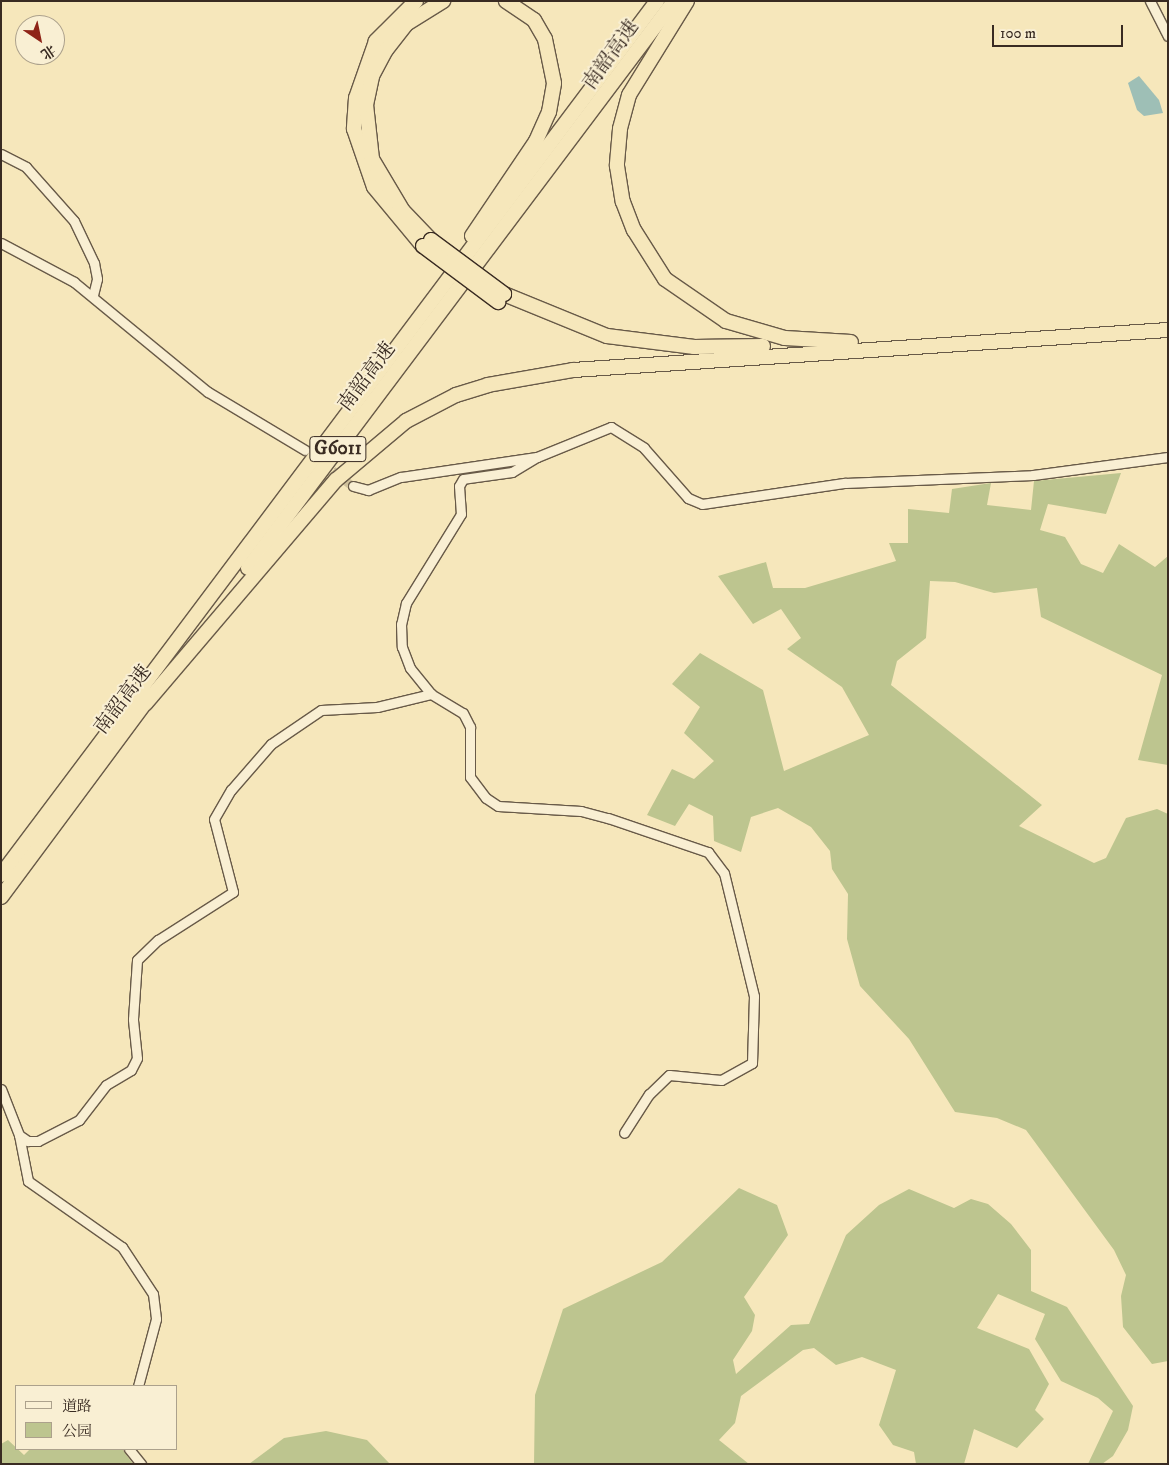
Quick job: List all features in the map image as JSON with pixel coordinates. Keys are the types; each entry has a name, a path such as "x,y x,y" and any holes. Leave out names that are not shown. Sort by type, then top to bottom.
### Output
{"highway":[{"path":"416,1 376,41 360,79 354,129 374,187 427,243 501,298 565,332 628,350 728,358"},
{"path":"427,243 403,210 372,159 366,106 372,76 386,50 406,24 443,1"},
{"path":"344,420 387,352 513,180 549,112 554,83 545,39 534,20 506,1"},
{"name":"南韶高速","path":"1,874 657,1"},
{"name":"南韶高速","path":"1,897 674,1"},
{"path":"687,1 630,96 620,128 618,166 623,202 634,230 664,279 726,321 785,338 859,343"},
{"path":"501,298 574,326 646,344 728,348 859,343 1168,322"},
{"path":"146,703 336,480 406,421 488,384 573,370 728,358 1168,330"}],"street":[{"path":"1150,1 1168,36"},
{"path":"1,154 26,167 74,221 94,263 97,280 93,295"},
{"path":"1,243 48,265 93,295 208,392 305,450"},
{"path":"624,1133 649,1094 669,1075 721,1080 752,1063 754,996 724,873 708,852 608,818 580,811 498,806 470,777 470,727 463,713 431,694 410,668 400,624 418,581 461,514 459,486 471,475 512,472 537,456 611,427 644,448 688,498 718,505 767,491 1033,474 1168,457"},
{"path":"353,486 368,490 401,477 537,456"},
{"path":"20,1135 38,1141 79,1120 106,1086 131,1070 138,1058 133,1011 137,960 158,940 233,892 214,819 262,753 321,710 377,707 431,694"},
{"path":"1,1089 20,1135 28,1181 122,1247 153,1294 156,1318 138,1385"},
{"path":"130,1450 141,1464"}],"green space":[{"path":"1121,473 1106,514 1048,504 1040,530 1065,537 1081,564 1103,573 1119,544 1155,567 1168,556 1168,765 1138,760 1162,675 1041,617 1037,588 994,593 955,582 930,581 926,638 897,661 891,685 1042,805 1019,826 1094,863 1106,858 1126,818 1157,809 1168,814 1168,1361 1152,1364 1123,1327 1121,1296 1126,1275 1114,1250 1026,1130 997,1118 955,1112 909,1039 860,986 847,939 848,894 832,869 830,851 811,827 778,808 751,817 741,852 714,841 713,816 689,804 675,826 647,815 672,769 694,779 714,761 684,733 700,707 672,684 700,653 763,690 784,771 869,735 842,687 787,649 801,638 781,609 753,624 718,576 766,562 773,588 805,588 896,561 889,543 908,543 908,509 949,513 952,489 991,483 987,505 1031,510 1034,481"},
{"path":"739,1188 777,1205 788,1235 744,1297 755,1315 752,1331 733,1360 736,1374 791,1325 809,1324 846,1235 879,1205 909,1189 954,1208 971,1199 988,1204 1011,1224 1031,1250 1031,1291 1067,1307 1133,1406 1128,1430 1113,1456 1102,1464 1088,1464 1113,1411 1098,1398 1061,1381 1035,1339 1045,1314 998,1294 977,1328 1029,1349 1049,1384 1035,1410 1044,1419 1017,1448 974,1429 964,1464 916,1464 914,1452 893,1445 879,1425 896,1370 862,1357 836,1365 814,1348 803,1350 741,1396 735,1423 719,1440 749,1464 534,1464 535,1395 563,1309 662,1262"},
{"path":"326,1431 367,1440 390,1464 249,1464 284,1438"},
{"path":"8,1440 15,1447 15,1450 19,1450 24,1455 29,1450 123,1450 133,1464 1,1464 1,1444"}],"water":[{"path":"1139,76 1159,100 1163,113 1144,116 1137,110 1128,83"}],"waterway":[{"path":"304,1 330,1"}],"tunnel":[{"path":"322,462 353,486"}]}
